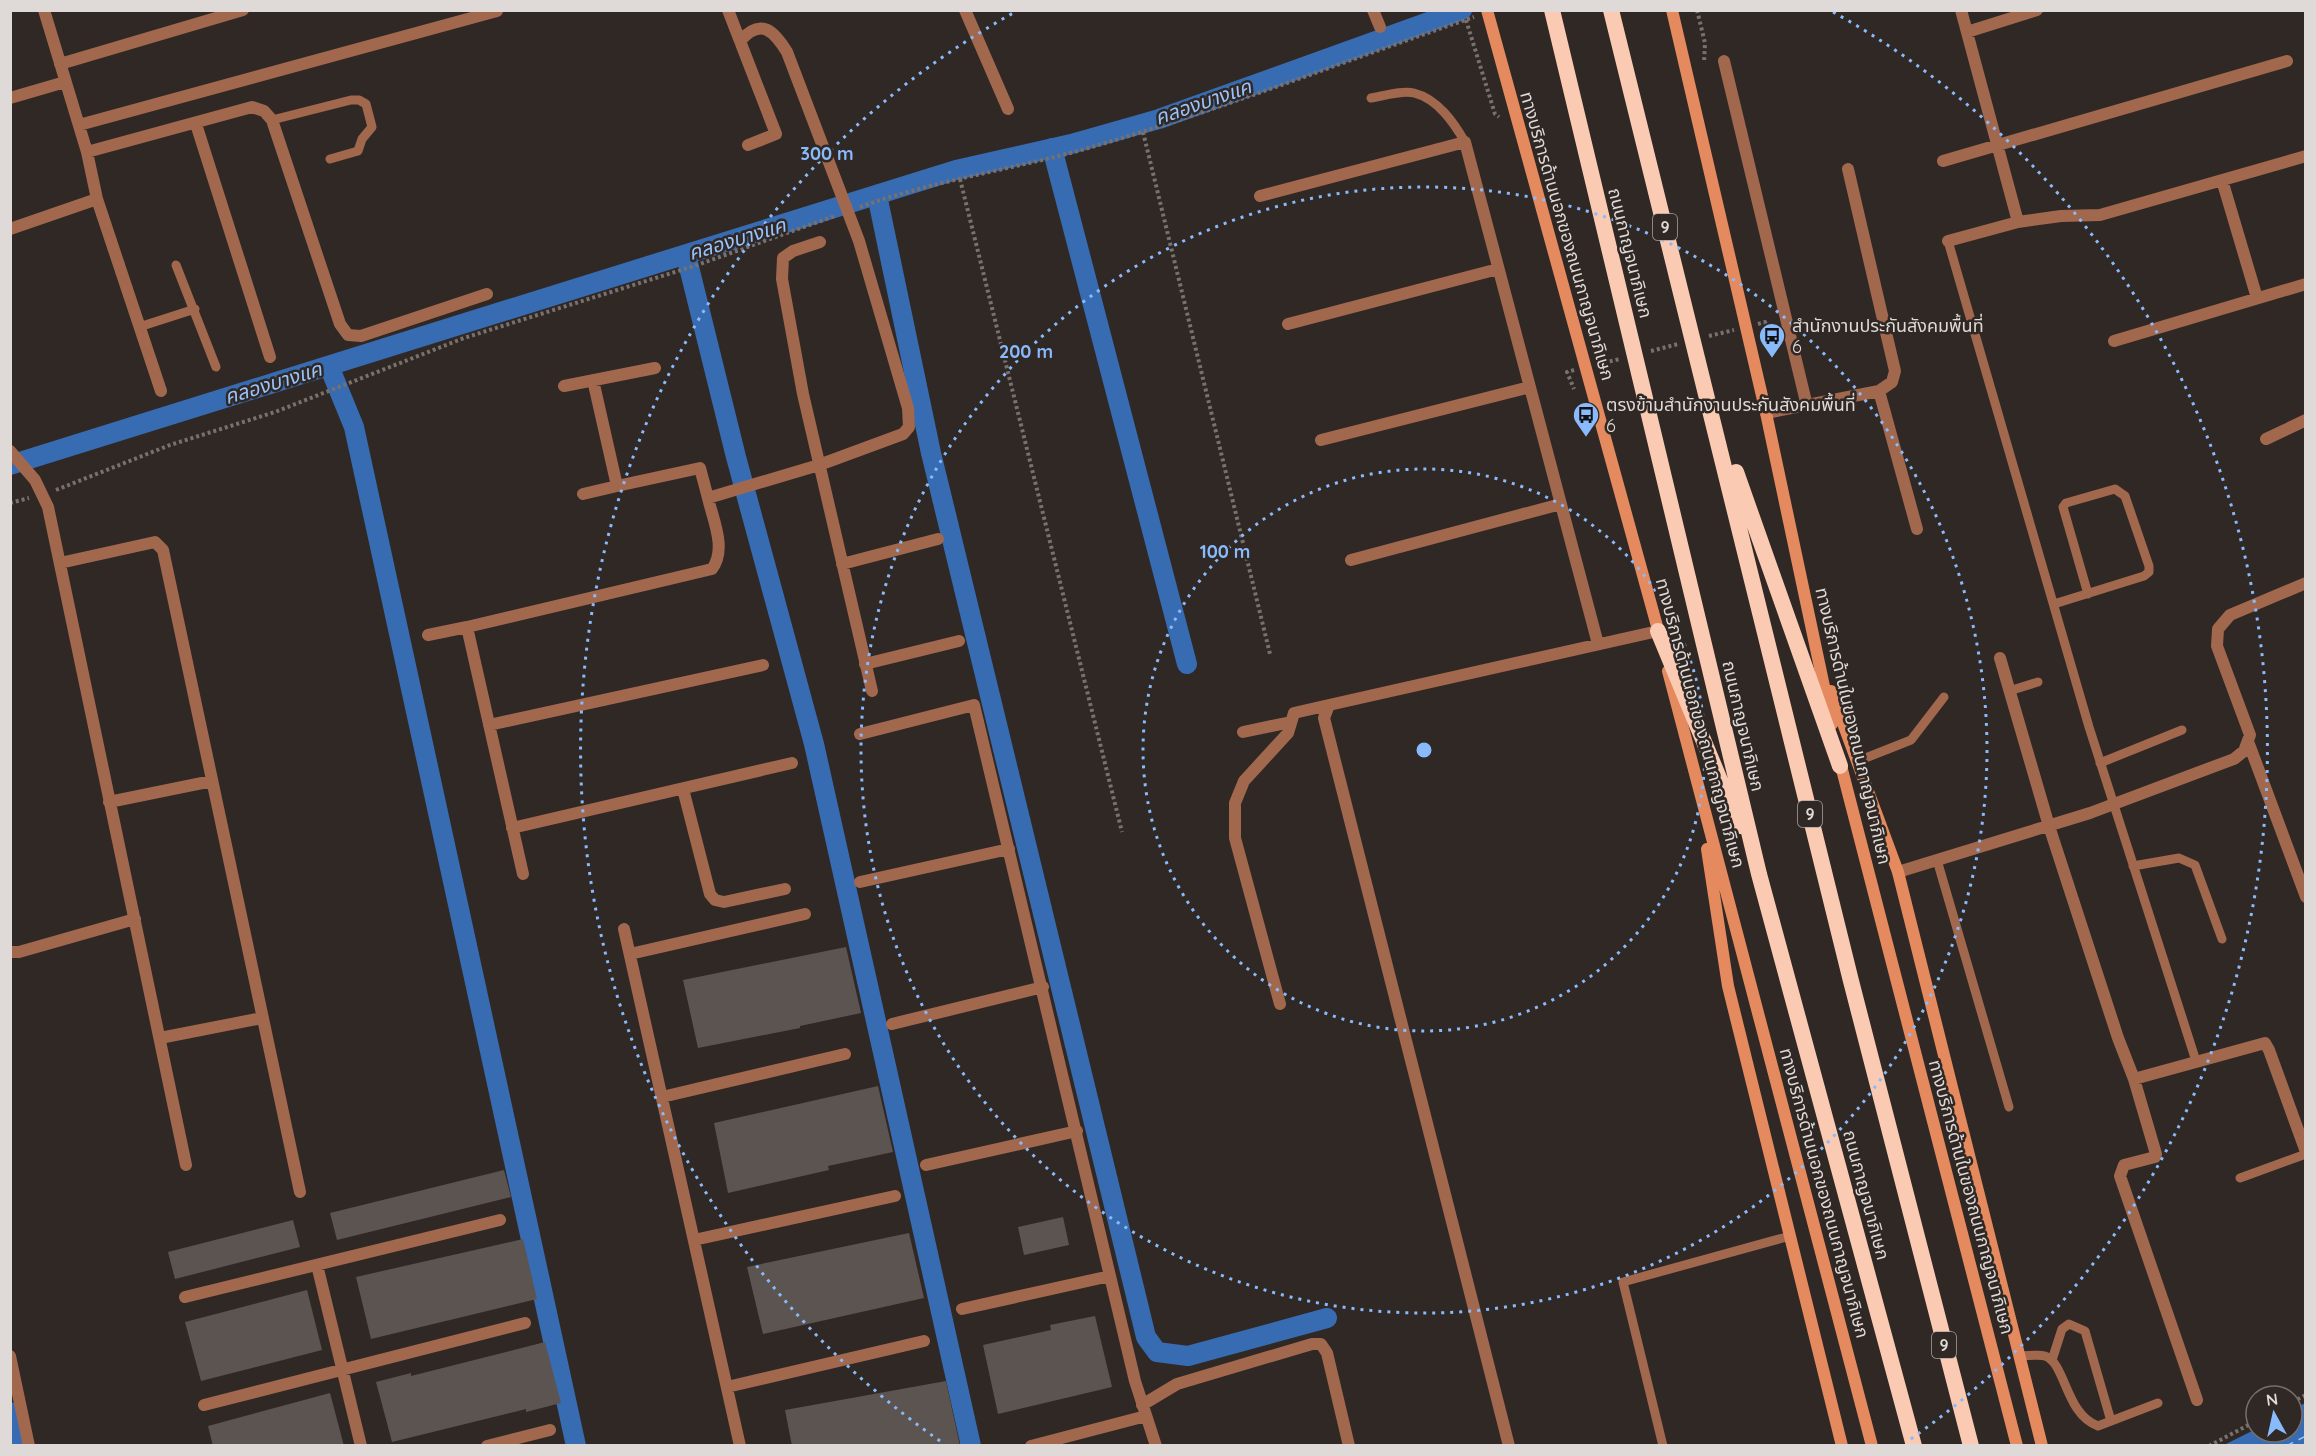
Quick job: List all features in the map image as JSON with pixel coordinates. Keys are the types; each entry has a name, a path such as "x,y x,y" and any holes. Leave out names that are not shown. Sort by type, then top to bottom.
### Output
{"highway":[{"name":"ถนนกาญจนาภิเษก","path":"1552,10 1759,874 1914,1446"},
{"name":"ถนนกาญจนาภิเษก","path":"1611,10 1917,1245 1971,1446"},
{"path":"1704,384 1840,766"},
{"path":"1658,631 1759,874"}],"main road":[{"name":"ทางบริการด้านในของถนนกาญจนาภิเษก","path":"1672,10 1766,413 1840,766 2017,1446"},
{"name":"ทางบริการด้านนอกของถนนกาญจนาภิเษก","path":"1486,12 1658,631 1696,783 1872,1446"},
{"path":"1819,662 1898,872 2042,1446"},
{"path":"1696,783 1728,986 1842,1446"}],"street":[{"path":"44,10 87,152 97,199 161,392"},
{"path":"60,64 243,10"},
{"path":"728,10 776,134 748,145"},
{"path":"966,10 1008,110"},
{"path":"1373,10 1380,27"},
{"path":"1961,10 2018,222"},
{"path":"1967,32 2037,10"},
{"path":"79,125 497,11"},
{"path":"708,498 819,465 903,434 909,427 908,408 859,241 800,83 776,34 769,30 751,31 740,41"},
{"path":"1724,61 1807,405"},
{"path":"1944,161 2288,61"},
{"path":"10,98 65,82"},
{"path":"87,152 252,107 264,111 272,120 340,324 348,335 361,336 487,294"},
{"path":"196,124 270,357"},
{"path":"1260,196 1465,142 1598,644"},
{"path":"1948,241 2018,222 2061,216 2100,215 2306,156"},
{"path":"1766,413 1879,391 1892,382 1895,371 1848,169"},
{"path":"2222,180 2258,298"},
{"path":"10,229 97,199"},
{"path":"820,242 793,251 783,258 781,267 819,465 872,691"},
{"path":"1288,324 1498,269"},
{"path":"2114,341 2306,284"},
{"path":"564,386 655,368"},
{"path":"593,380 617,486"},
{"path":"1321,440 1530,387"},
{"path":"1879,391 1917,529"},
{"path":"2266,439 2306,420"},
{"path":"10,452 35,480 44,495 186,1165"},
{"path":"428,635 712,569 719,560 720,548 700,468 583,494"},
{"path":"1350,560 1561,504"},
{"path":"842,564 938,539"},
{"path":"60,563 159,544 163,550 300,1192"},
{"path":"1898,872 2113,805 2234,759 2244,752 2250,735 2217,646 2218,629 2230,615 2306,583"},
{"path":"467,627 523,874"},
{"path":"1280,1004 1235,838 1235,803 1244,781 1282,741 1298,711 1658,631"},
{"path":"865,664 959,641"},
{"path":"2000,658 2049,826 2118,1038 2134,1080 2156,1154 2155,1157 2124,1166 2120,1176 2197,1400"},
{"path":"489,725 763,664"},
{"path":"861,734 974,705 1110,1276 1144,1411 1156,1446"},
{"path":"1329,705 1324,718 1509,1446"},
{"path":"1243,732 1291,722"},
{"path":"2248,744 2306,897"},
{"path":"512,828 792,763"},
{"path":"109,802 212,781"},
{"path":"683,789 710,894 715,900 724,902 785,889"},
{"path":"860,882 1010,849"},
{"path":"630,954 805,914"},
{"path":"10,952 135,919"},
{"path":"624,929 740,1446"},
{"path":"892,1024 1043,987"},
{"path":"160,1038 262,1018"},
{"path":"2134,1080 2196,1061 2265,1044 2306,1153"},
{"path":"662,1097 845,1054"},
{"path":"926,1165 1077,1131"},
{"path":"694,1240 895,1196"},
{"path":"185,1298 500,1220"},
{"path":"317,1265 361,1446"},
{"path":"962,1309 1110,1276"},
{"path":"204,1405 525,1323"},
{"path":"727,1387 924,1341"},
{"path":"1031,1446 1144,1411 1178,1384 1312,1344 1321,1344 1327,1353 1349,1446"},
{"path":"10,1356 29,1446"},
{"path":"487,1446 550,1430"}],"lane":[{"path":"1371,98 1414,93 1439,107 1453,122 1465,142"},
{"path":"272,120 351,100 360,100 366,104 372,127 362,139 358,151 330,159"},
{"path":"1948,241 2100,763 2196,1061"},
{"path":"176,264 216,367"},
{"path":"140,327 195,309"},
{"path":"2054,604 2088,594 2144,576 2149,572 2149,566 2125,496 2115,489 2066,503 2063,507 2088,594"},
{"path":"2009,692 2038,682"},
{"path":"1858,761 1911,740 1944,696"},
{"path":"2100,763 2182,730"},
{"path":"2133,866 2179,858 2195,865 2222,939"},
{"path":"1937,860 2009,1107"},
{"path":"2240,1178 2306,1153"},
{"path":"1663,1446 1623,1282 1790,1236"},
{"path":"2052,1360 2062,1329 2069,1324 2085,1331 2111,1420"},
{"path":"2021,1356 2044,1355 2052,1360 2077,1411 2087,1422 2098,1426 2158,1403"}],"path":[{"path":"1696,10 1705,43 1704,63"},
{"path":"849,211 960,179 1100,145 1143,132 1486,12"},
{"path":"1466,20 1495,114 1499,117"},
{"path":"1143,132 1270,654"},
{"path":"960,179 1122,832"},
{"path":"10,503 44,495 170,445 275,412 464,338 557,307 694,266 838,215"},
{"path":"1754,325 1765,322 1774,349"},
{"path":"1699,339 1743,328"},
{"path":"1644,353 1688,342"},
{"path":"1589,367 1622,358"},
{"path":"1577,396 1567,372 1578,369"},
{"path":"2209,1446 2244,1427"}],"water":[{"path":"2304,1404 2305,1445 2224,1445 2244,1435 2244,1444 2304,1444"}],"building":[{"path":"846,947 861,1013 800,1026 800,1028 698,1048 683,980"},
{"path":"878,1086 893,1152 828,1166 829,1170 728,1193 714,1123"},
{"path":"504,1170 511,1197 337,1240 330,1213"},
{"path":"1063,1217 1069,1245 1024,1255 1018,1227"},
{"path":"293,1220 300,1247 175,1279 168,1252"},
{"path":"909,1233 924,1298 763,1334 747,1267"},
{"path":"523,1239 537,1299 371,1339 356,1277"},
{"path":"307,1290 322,1350 201,1381 185,1322"},
{"path":"1095,1316 1112,1387 998,1414 983,1345 1051,1330 1050,1325"},
{"path":"545,1342 561,1403 526,1412 526,1409 392,1442 376,1382 411,1373 411,1376"},
{"path":"946,1381 960,1446 792,1446 785,1410"},
{"path":"330,1393 344,1446 213,1446 208,1426"}],"waterway":[{"name":"คลองบางแค","path":"10,465 956,170 1071,144 1159,119 1462,10"},
{"path":"1052,148 1187,664"},
{"path":"877,195 931,453 1146,1337 1157,1352 1188,1356 1327,1318"},
{"path":"686,255 736,457 814,744 971,1446"},
{"path":"329,366 354,427 576,1446"},
{"path":"10,1412 18,1446"}],"ferry route":[{"path":"2286,1446 2306,1436"}],"place":[{"name":"สำนักงานประกันสังคมพื้นที่ 6","path":"1772,359"},
{"name":"ตรงข้ามสำนักงานประกันสังคมพื้นที่ 6","path":"1586,438"}]}
